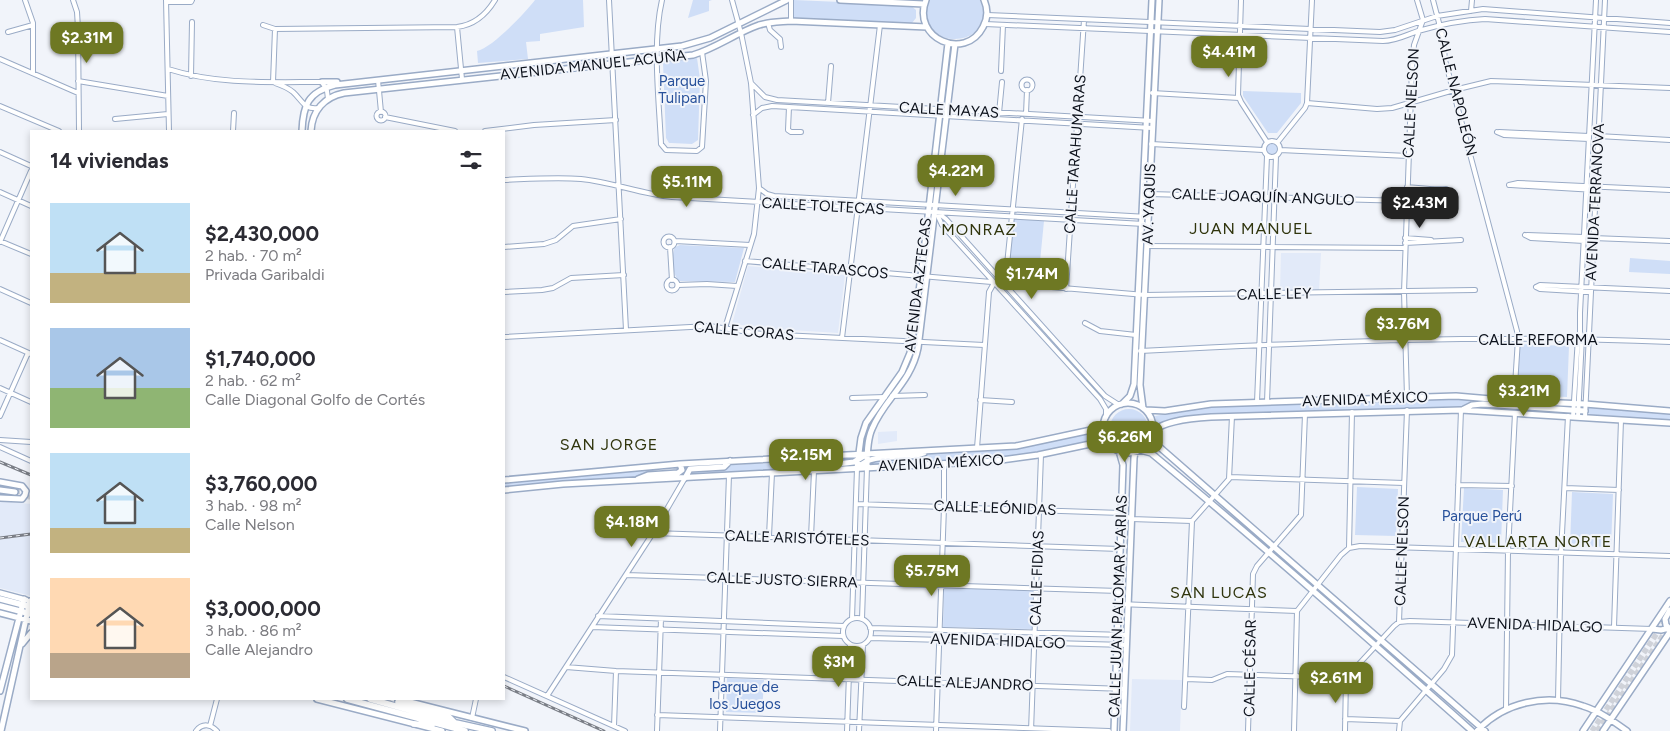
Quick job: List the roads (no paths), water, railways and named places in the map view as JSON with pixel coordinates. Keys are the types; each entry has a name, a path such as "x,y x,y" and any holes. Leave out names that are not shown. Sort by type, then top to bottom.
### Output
{"main road":[{"path":"0,599 22,605 30,611"},
{"path":"0,606 22,605"},
{"path":"350,700 442,728"},
{"path":"374,700 492,731"},
{"path":"398,700 448,716 456,723"},
{"path":"414,724 465,731"}],"street":[{"path":"25,0 33,25 33,73"},
{"path":"73,0 77,12 79,130"},
{"path":"168,130 166,1 191,2 192,0"},
{"path":"263,25 275,30 457,27 477,20 490,8 495,0"},
{"path":"609,0 626,330"},
{"path":"662,0 658,21 657,59 661,144 666,150 698,151 702,146 706,88 702,52"},
{"path":"725,328 754,234 759,188 751,83 732,0"},
{"name":"AVENIDA MANUEL ACUÑA","path":"324,85 461,72 682,46 700,42 786,0"},
{"path":"790,21 791,0"},
{"path":"840,0 925,2 924,18 933,36 955,44 971,40 985,24 987,15 984,0"},
{"path":"1150,32 1152,0"},
{"name":"AV. YAQUIS","path":"1120,404 1133,391 1145,295 1159,0"},
{"path":"1241,0 1239,98 1267,142"},
{"path":"1277,142 1307,103 1312,0"},
{"path":"1417,0 1423,20"},
{"name":"CALLE NAPOLEÓN","path":"1433,0 1440,26 1445,60 1516,326 1518,339 1514,402"},
{"path":"1471,10 1472,0"},
{"name":"AVENIDA TERRANOVA","path":"1558,700 1561,553 1565,488 1576,403 1596,0"},
{"name":"AVENIDA TERRANOVA","path":"1585,404 1605,0"},
{"path":"987,15 1387,32 1437,16 1471,10 1499,10 1670,23"},
{"path":"985,24 1389,41 1418,31 1466,20 1485,19 1670,32"},
{"name":"CALLE TARAHUMARAS","path":"1066,289 1084,20"},
{"name":"CALLE NELSON","path":"1407,397 1404,292 1410,103 1413,52 1423,20"},
{"name":"AVENIDA MANUEL ACUÑA","path":"318,108 328,99 344,93 657,59 702,52 741,33 768,23 790,21 927,27"},
{"path":"191,76 192,22"},
{"path":"768,23 770,30 780,39 781,47"},
{"path":"8,32 33,25"},
{"path":"842,338 880,25"},
{"path":"1001,71 1003,25"},
{"path":"457,27 462,79"},
{"path":"272,82 275,30"},
{"name":"AV. YAQUIS","path":"1144,409 1136,335 1150,32"},
{"name":"AVENIDA AZTECAS","path":"858,468 862,433 866,423 905,366 912,342 948,43"},
{"name":"AVENIDA AZTECAS","path":"868,467 871,429 912,368 919,342 955,44"},
{"path":"0,59 78,93"},
{"path":"828,103 831,66"},
{"path":"168,70 191,76 225,81 324,85"},
{"path":"378,80 381,112 386,117 450,130"},
{"path":"78,81 168,96"},
{"path":"1307,103 1384,109 1491,81 1670,88"},
{"path":"272,82 291,91 306,106 313,109 318,108"},
{"path":"999,112 1002,82"},
{"name":"CALLE MAYAS","path":"751,83 760,94 770,99 1153,121"},
{"path":"324,85 328,99"},
{"path":"302,130 306,106 313,95 324,85"},
{"path":"1005,284 1022,120 1025,114 1027,90"},
{"path":"1147,93 1239,98"},
{"path":"0,106 57,130"},
{"name":"CALLE MAYAS","path":"754,115 757,110 766,106 1152,128"},
{"path":"789,107 788,130 791,132 801,132"},
{"path":"311,130 313,116 318,108"},
{"path":"381,112 376,116 378,120 383,120 386,117"},
{"path":"233,130 234,113"},
{"path":"115,118 168,114"},
{"path":"493,130 534,125 616,120"},
{"path":"1556,136 1504,135 1497,132 1505,131 1589,138"},
{"path":"1598,136 1670,140"},
{"path":"1257,402 1267,156 1263,150 1267,142 1272,140 1277,142"},
{"path":"1277,142 1280,150"},
{"path":"1151,144 1263,150"},
{"path":"1280,150 1408,156"},
{"path":"1266,402 1272,294 1276,156 1280,150"},
{"path":"0,152 30,166"},
{"path":"1267,156 1276,156"},
{"path":"30,173 0,241 30,254"},
{"name":"CALLE TOLTECAS","path":"505,180 580,179 663,196 1148,224"},
{"path":"1587,188 1518,183 1509,185 1517,186 1587,188 1670,190"},
{"name":"CALLE TOLTECAS","path":"759,188 767,194 774,196 1148,217"},
{"path":"1407,190 1446,189"},
{"path":"0,192 30,206"},
{"name":"CALLE JOAQUÍN ANGULO","path":"1149,194 1407,201"},
{"path":"936,212 942,225 1100,399 1106,410 1104,433 1108,442 1119,451 1151,453 1313,590 1472,731"},
{"path":"936,212 946,219 1105,396 1120,404 1135,404 1144,409 1152,420 1156,444 1382,639 1481,730 1506,709 1540,700 1558,700 1596,711 1627,731"},
{"path":"505,247 544,244 556,240 573,226 621,219"},
{"path":"1570,238 1531,238 1525,235 1531,234 1584,239"},
{"path":"670,247 664,243 665,238 672,237 675,242"},
{"path":"1593,238 1670,241"},
{"path":"1147,246 1273,247 1461,240"},
{"path":"675,242 750,244"},
{"path":"670,247 675,242"},
{"path":"670,247 672,280"},
{"name":"CALLE TARASCOS","path":"745,261 1145,295"},
{"path":"505,292 553,288 571,278 624,275"},
{"path":"672,280 676,281 678,285"},
{"path":"672,280 668,282 668,289 674,290 678,285 737,286"},
{"path":"977,448 989,292 994,283"},
{"path":"1558,288 1670,291"},
{"path":"0,289 30,303"},
{"name":"CALLE LEY","path":"1145,295 1475,290"},
{"path":"1085,323 1100,331 1136,335"},
{"name":"CALLE CORAS","path":"505,337 709,326 762,334 984,345"},
{"name":"CALLE REFORMA","path":"1138,351 1405,341 1518,339 1588,338 1670,342"},
{"path":"0,340 30,353 0,416"},
{"path":"0,388 30,402"},
{"path":"852,398 925,395"},
{"name":"AVENIDA MÉXICO","path":"1144,409 1158,412 1197,405 1257,402 1464,397 1514,402 1576,403 1670,411"},
{"path":"980,400 1012,402"},
{"path":"1106,417 1120,404"},
{"path":"1399,731 1400,721 1448,664 1452,656 1461,410 1483,404 1670,424"},
{"path":"1585,404 1585,414"},
{"name":"CALLE NELSON","path":"1346,678 1399,622 1407,410"},
{"name":"AVENIDA MÉXICO","path":"1153,433 1156,428 1175,422 1232,416 1407,410 1574,414"},
{"path":"1348,548 1352,412"},
{"path":"1506,709 1508,551 1515,413"},
{"name":"CALLE CÉSAR","path":"1248,731 1253,574 1257,566 1300,518 1302,511 1305,414"},
{"path":"1184,707 1192,521 1230,477 1232,416"},
{"path":"1614,627 1621,420"},
{"name":"AVENIDA MÉXICO","path":"505,480 680,464 868,457 1016,446 1091,430 1104,424"},
{"path":"1138,451 1149,442 1153,433"},
{"path":"0,440 30,442"},
{"name":"AVENIDA MÉXICO","path":"505,490 563,484 994,460 1041,455 1108,442"},
{"path":"0,447 30,461"},
{"name":"CALLE JUAN PALOMAR Y ARIAS","path":"1114,731 1123,465 1119,451"},
{"name":"CALLE JUAN PALOMAR Y ARIAS","path":"1123,731 1134,458 1138,451"},
{"name":"CALLE FIDIAS","path":"1031,730 1041,455"},
{"path":"811,537 814,471 821,466 851,463 858,457"},
{"path":"852,619 858,468 868,457"},
{"path":"547,696 653,533 690,469 724,467 730,461"},
{"path":"936,731 944,463"},
{"path":"633,480 648,475 678,473 682,470 680,464"},
{"path":"850,645 862,645 870,638 870,628 862,619 868,467"},
{"path":"769,536 772,473"},
{"path":"720,731 729,475"},
{"path":"1230,477 1404,483"},
{"path":"0,482 22,486 26,491 22,499 0,497"},
{"path":"1458,484 1512,486"},
{"path":"1565,488 1619,490"},
{"path":"0,490 15,494 0,497"},
{"name":"CALLE LEÓNIDAS","path":"856,504 1121,513 1131,519"},
{"path":"1131,519 1192,521"},
{"name":"CALLE ARISTÓTELES","path":"653,533 1120,548"},
{"path":"1294,731 1297,611 1348,548 1356,546 1670,556"},
{"name":"CALLE JUSTO SIERRA","path":"626,575 1119,591"},
{"path":"0,593 30,611"},
{"path":"1583,731 1670,601"},
{"path":"1119,604 1297,611"},
{"path":"0,691 22,605"},
{"path":"1603,731 1669,632 1665,619 1670,610"},
{"path":"0,613 19,618 30,611"},
{"path":"0,731 30,611"},
{"path":"598,616 844,626"},
{"path":"657,731 661,618"},
{"path":"847,731 850,645 843,636 844,626 852,619 862,619"},
{"name":"AVENIDA HIDALGO","path":"1399,622 1652,628 1669,632"},
{"path":"592,627 843,636"},
{"name":"AVENIDA HIDALGO","path":"870,628 1126,635"},
{"path":"20,646 30,634"},
{"name":"AVENIDA HIDALGO","path":"870,638 1126,645"},
{"path":"859,731 862,645"},
{"name":"CALLE ALEJANDRO","path":"566,666 616,671 1125,689"},
{"path":"614,726 616,671"},
{"path":"1186,679 1212,680 1226,674 1346,678 1345,731"},
{"path":"505,677 625,731"},
{"path":"210,726 217,700"},
{"path":"321,700 414,724"},
{"path":"398,700 524,731"},
{"path":"472,718 476,700"},
{"path":"657,715 1031,730 1109,731"},
{"path":"1345,719 1400,721"},
{"path":"196,731 202,726 210,726 217,731"}],"tunnel":[{"path":"15,492 30,492"},
{"path":"20,497 30,497"},
{"path":"1592,731 1667,618"},
{"path":"1597,731 1670,625"},
{"path":"390,700 398,702"}],"railway":[{"path":"0,462 30,475"},
{"path":"0,538 30,534"},
{"path":"505,686 604,731"}],"district":[{"name":"JUAN MANUEL","path":"1251,228"},
{"name":"MONRAZ","path":"979,229"},
{"name":"SAN JORGE","path":"609,444"},
{"name":"VALLARTA NORTE","path":"1538,541"},
{"name":"SAN LUCAS","path":"1219,592"}],"park label":[{"name":"Parque Tulipan","path":"682,90"},
{"name":"Parque Perú","path":"1482,516"},
{"name":"Parque de los Juegos","path":"745,696"}]}
